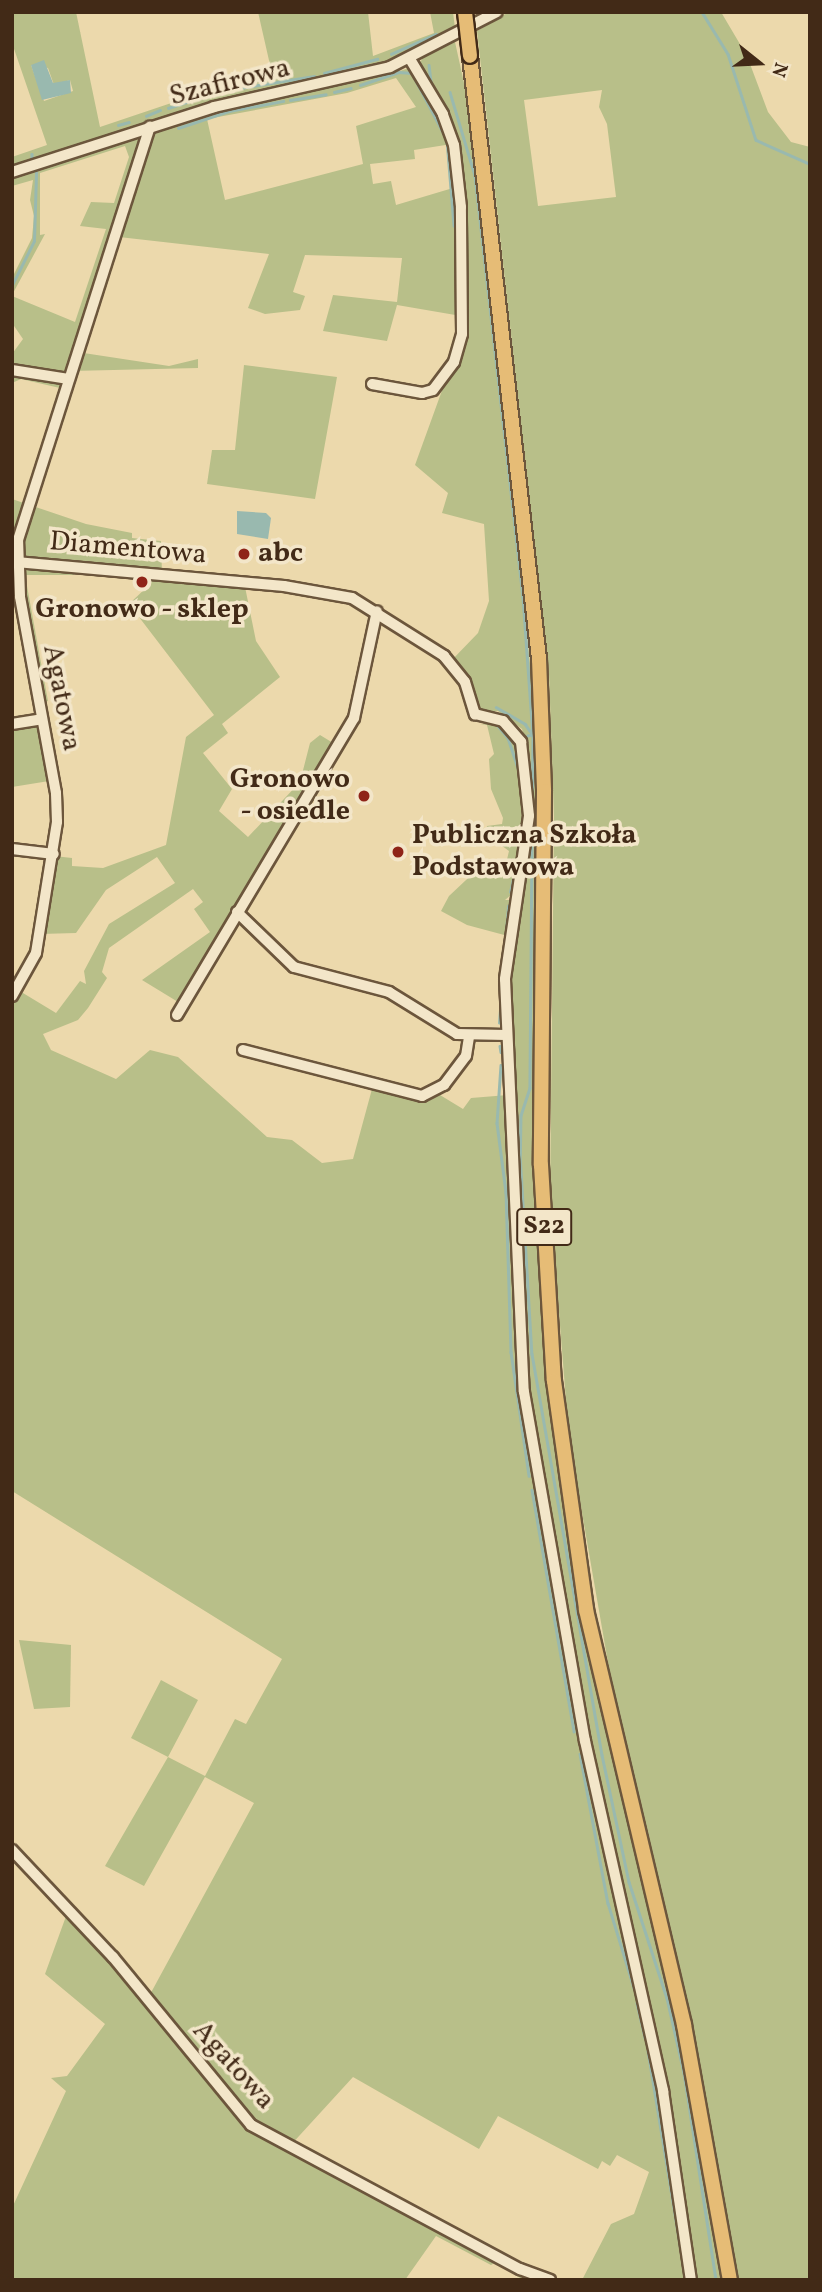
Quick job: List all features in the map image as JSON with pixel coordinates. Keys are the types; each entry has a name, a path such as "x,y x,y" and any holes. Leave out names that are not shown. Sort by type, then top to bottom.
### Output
{"highway":[{"name":"S22","path":"465,12 539,659 544,791 541,1165 555,1395 586,1610 684,2025 730,2280"}],"street":[{"name":"Szafirowa","path":"12,172 231,102 354,78 410,59 496,12"},
{"path":"372,384 422,393 433,390 454,362 462,334 461,207 454,145 443,114 410,59"},
{"name":"Agatowa","path":"12,996 36,953 54,854 56,793 16,562 24,516 150,127"},
{"path":"12,370 68,379"},
{"name":"Diamentowa","path":"16,562 313,589 348,596 377,611 450,662 465,682 475,714 496,718 516,732 528,794 527,837 505,962 506,1035"},
{"path":"177,1015 354,718 377,611"},
{"path":"12,724 42,719"},
{"path":"12,849 54,854"},
{"path":"237,912 290,965 389,992 457,1034 506,1035 519,1338 532,1450 585,1741 663,2091 691,2280"},
{"path":"243,1050 422,1096 444,1085 466,1056 469,1036"},
{"name":"Agatowa","path":"12,1850 113,1957 251,2125 520,2269 550,2280"}],"green space":[{"path":"12,12 76,12 100,127 204,92 212,84 220,83 221,89 273,78 258,12 368,12 373,56 434,33 430,12 453,12 456,36 390,67 393,73 419,65 423,57 455,42 466,92 531,672 536,803 535,1190 550,1409 588,1656 693,2099 722,2280 582,2280 611,2224 634,2214 649,2172 617,2155 610,2166 602,2161 598,2169 498,2116 479,2149 353,2077 289,2147 540,2280 523,2280 496,2262 491,2265 436,2236 405,2280 12,2280 12,2208 66,2091 51,2078 67,2076 105,2024 45,1974 69,1908 147,2000 254,1803 205,1777 144,1886 105,1866 168,1757 205,1776 235,1719 246,1724 282,1659 12,1491 12,996 18,990 56,1013 80,981 86,984 84,971 109,924 175,883 157,857 106,890 76,933 40,934 54,856 72,858 72,866 103,868 166,845 186,737 214,715 129,604 148,586 149,573 74,567 74,575 25,575 48,701 39,703 16,563 12,563 12,499 86,524 132,533 132,538 161,541 162,574 244,582 256,641 280,677 222,724 228,733 203,753 232,789 219,811 248,837 300,782 310,743 320,735 338,746 183,1005 142,980 210,932 194,909 203,902 193,889 109,948 102,972 107,978 88,1008 78,1020 43,1034 51,1050 116,1079 150,1050 178,1057 267,1137 292,1140 322,1163 353,1159 372,1089 419,1101 440,1095 463,1109 471,1098 508,1095 508,936 467,925 441,911 449,896 482,865 505,868 509,851 486,834 487,826 502,824 503,818 491,789 489,759 494,754 487,725 480,724 497,724 506,730 515,745 524,786 526,813 513,893 505,900 515,900 526,875 532,813 530,758 522,729 498,711 475,714 450,662 478,633 489,601 484,524 442,513 448,493 415,465 444,385 458,359 467,317 397,305 387,341 323,331 333,295 397,302 402,258 305,255 293,292 305,296 300,310 265,314 248,308 269,254 119,237 77,352 169,366 198,359 198,368 71,371 60,388 21,379 12,383 12,354 23,339 12,323 12,296 75,322 106,229 80,226 91,202 114,203 129,157 125,146 40,173 40,235 45,234 12,295 12,278 32,238 34,216 30,200 33,180 12,186 12,157 47,145 12,43","holes":["31,65 48,68 54,85 70,80 73,91 44,101","396,78 416,107 356,126 363,164 225,200 207,119 347,93","458,143 463,185 396,205 391,181 373,184 370,164 415,159 414,150"]},
{"path":"509,12 721,12 747,56 768,112 791,142 810,147 810,2280 738,2280 695,2040 614,1697 569,1438 550,1200 554,817 549,674 477,31","holes":["602,90 599,107 607,124 616,197 538,206 524,100"]},
{"path":"244,365 337,377 315,499 207,484 212,450 235,450"},
{"path":"42,719 49,781 12,787 12,724"},
{"path":"19,1640 71,1645 70,1707 34,1709"},
{"path":"161,1680 198,1700 168,1757 131,1738"}],"water":[{"path":"44,60 53,83 70,80 71,93 42,100 31,65"},
{"path":"237,511 266,513 271,518 268,539 237,534"}],"waterway":[{"path":"702,12 728,54 756,140 810,164"},
{"path":"391,54 436,34"},
{"path":"324,73 377,59"},
{"path":"429,65 432,88 448,110"},
{"path":"360,85 399,72 412,73 447,140 454,226"},
{"path":"234,89 314,76"},
{"path":"334,92 351,88"},
{"path":"217,93 222,92"},
{"path":"450,92 475,176 523,597 533,735 530,1088 521,1115 520,1154 532,1354 602,1755 629,1882 667,1998 684,2073 716,2280"},
{"path":"290,100 326,94"},
{"path":"168,108 205,96"},
{"path":"178,128 229,111 283,101"},
{"path":"146,116 160,110"},
{"path":"118,125 129,122"},
{"path":"12,285 34,241 36,173"},
{"path":"496,707 525,724 533,735 528,736"},
{"path":"498,726 508,738 522,780"},
{"path":"510,892 519,852"},
{"path":"499,1023 508,906"},
{"path":"500,1046 501,1052"},
{"path":"501,1065 497,1123 506,1192 511,1352 529,1476"},
{"path":"532,1490 574,1731"},
{"path":"580,1754 608,1903 634,1988"},
{"path":"637,2003 645,2037"},
{"path":"648,2051 686,2280"}],"place":[{"name":"abc","path":"244,554"},
{"name":"Gronowo - sklep","path":"142,582"},
{"name":"Gronowo - osiedle","path":"364,796"},
{"name":"Publiczna Szkoła Podstawowa","path":"398,852"}]}
